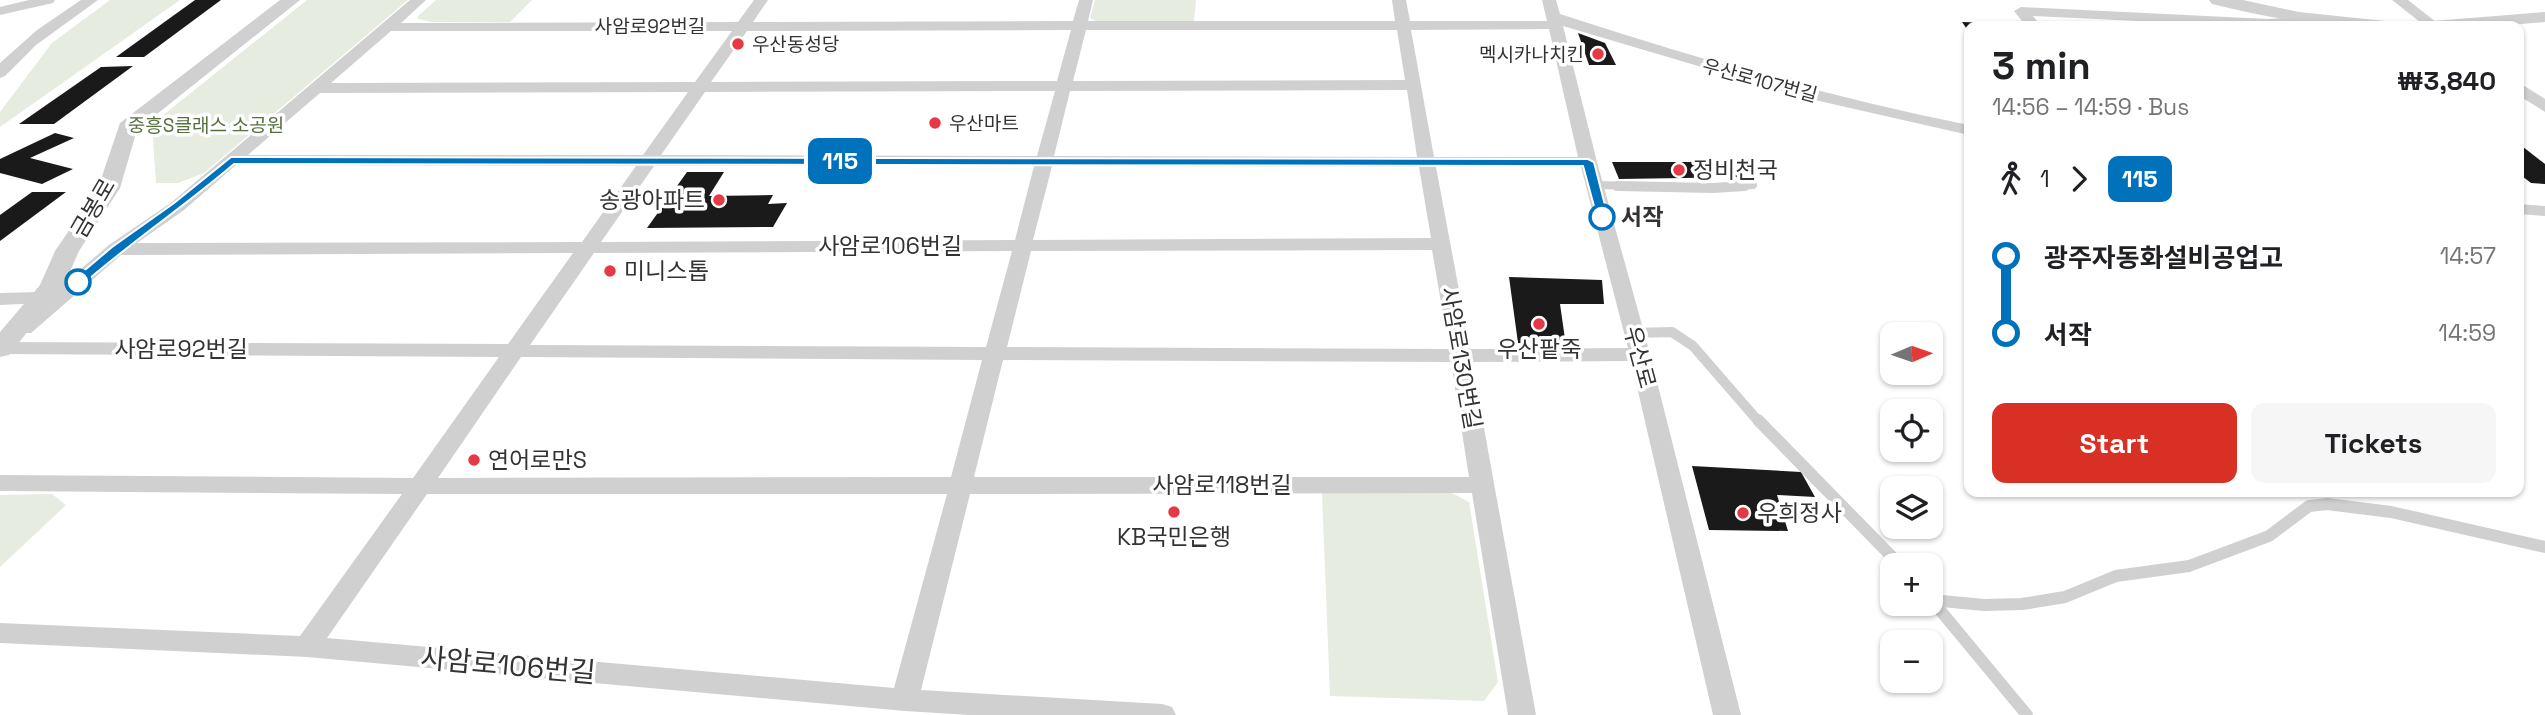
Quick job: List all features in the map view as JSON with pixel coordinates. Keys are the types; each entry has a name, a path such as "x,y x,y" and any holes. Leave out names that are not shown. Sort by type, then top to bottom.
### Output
{"street":[{"path":"0,11 48,0"},
{"path":"0,73 13,57 69,13 91,0"},
{"name":"금봉로","path":"0,349 39,298 51,287 67,251 109,188 127,127 291,0"},
{"path":"0,349 116,249 178,206 419,0"},
{"path":"0,633 307,647 761,0"},
{"path":"905,700 1086,0"},
{"name":"사암로130번길","path":"1399,0 1522,715"},
{"path":"2218,0 2243,2 2331,21"},
{"path":"2399,0 2427,21"},
{"path":"2030,21 2021,11 2138,21"},
{"name":"우산로107번길","path":"1404,25 1553,14 1684,61 1880,113 1964,129"},
{"name":"우산로","path":"1553,14 1727,715"},
{"path":"2496,21 2545,17"},
{"path":"2303,21 2320,20"},
{"path":"743,26 1404,25"},
{"name":"사암로92번길","path":"389,27 743,26"},
{"path":"315,88 1414,85"},
{"path":"2524,91 2545,107"},
{"path":"231,160 1588,162"},
{"path":"2524,209 2545,211"},
{"path":"1024,245 1441,244"},
{"name":"사암로106번길","path":"588,246 1024,245"},
{"path":"116,249 588,246"},
{"path":"0,299 39,298"},
{"path":"514,351 1461,356 1637,344"},
{"name":"사암로92번길","path":"0,349 514,351"},
{"path":"0,483 419,486 961,485"},
{"name":"사암로118번길","path":"961,485 1483,485"},
{"name":"사암로106번길","path":"307,647 905,700 1162,715"}],"lane":[{"path":"1594,185 1713,188 1753,185"},
{"path":"1637,344 1672,332 1693,346 1744,406 1888,553"},
{"path":"1943,600 1984,605 2022,604 2065,597 2116,576 2189,566 2270,536 2309,506 2327,504 2391,512 2545,547"},
{"path":"1943,614 2027,715"}],"green space":[{"path":"110,0 180,0 0,127 0,112 52,43"},
{"name":"중흥S클래스 소공원","path":"307,0 408,0 204,173 178,183 156,183 152,124"},
{"path":"436,0 532,0 510,22 432,22 418,19"},
{"path":"1095,0 1196,0 1194,21 1098,22 1090,18"},
{"path":"1322,492 1450,492 1469,502 1498,682 1484,701 1330,696"},
{"path":"52,494 66,505 0,567 0,495"}],"building":[{"path":"195,0 221,0 144,57 116,57"},
{"name":"멕시카나치킨","path":"1578,33 1605,43 1616,65 1589,65"},
{"path":"133,66 54,124 19,124 101,67"},
{"path":"55,133 74,138 30,158 73,169 42,184 0,173 0,159"},
{"path":"2524,148 2545,164 2545,184 2531,183 2524,178"},
{"name":"정비천국","path":"1612,162 1735,162 1748,177 1619,179"},
{"name":"송광아파트","path":"687,172 724,172 709,196 773,195 768,204 787,203 773,227 647,228"},
{"path":"32,192 66,192 0,241 0,215"},
{"name":"우산팥죽","path":"1509,277 1602,280 1604,304 1560,304 1566,346 1518,343"},
{"name":"우희정사","path":"1692,466 1801,472 1815,497 1777,495 1788,531 1709,530"}],"bus line":[{"name":"115","path":"78,282 116,249 178,206 231,160 1588,162 1602,217"}],"place":[{"name":"우산동성당","path":"738,44"},
{"name":"멕시카나치킨","path":"1598,54"},
{"name":"우산마트","path":"935,123"},
{"name":"정비천국","path":"1679,170"},
{"name":"송광아파트","path":"719,200"},
{"name":"서작","path":"1602,217"},
{"name":"미니스톱","path":"610,271"},
{"name":"우산팥죽","path":"1539,324"},
{"name":"연어로만S","path":"474,460"},
{"name":"KB국민은행","path":"1174,512"},
{"name":"우희정사","path":"1743,513"}]}
